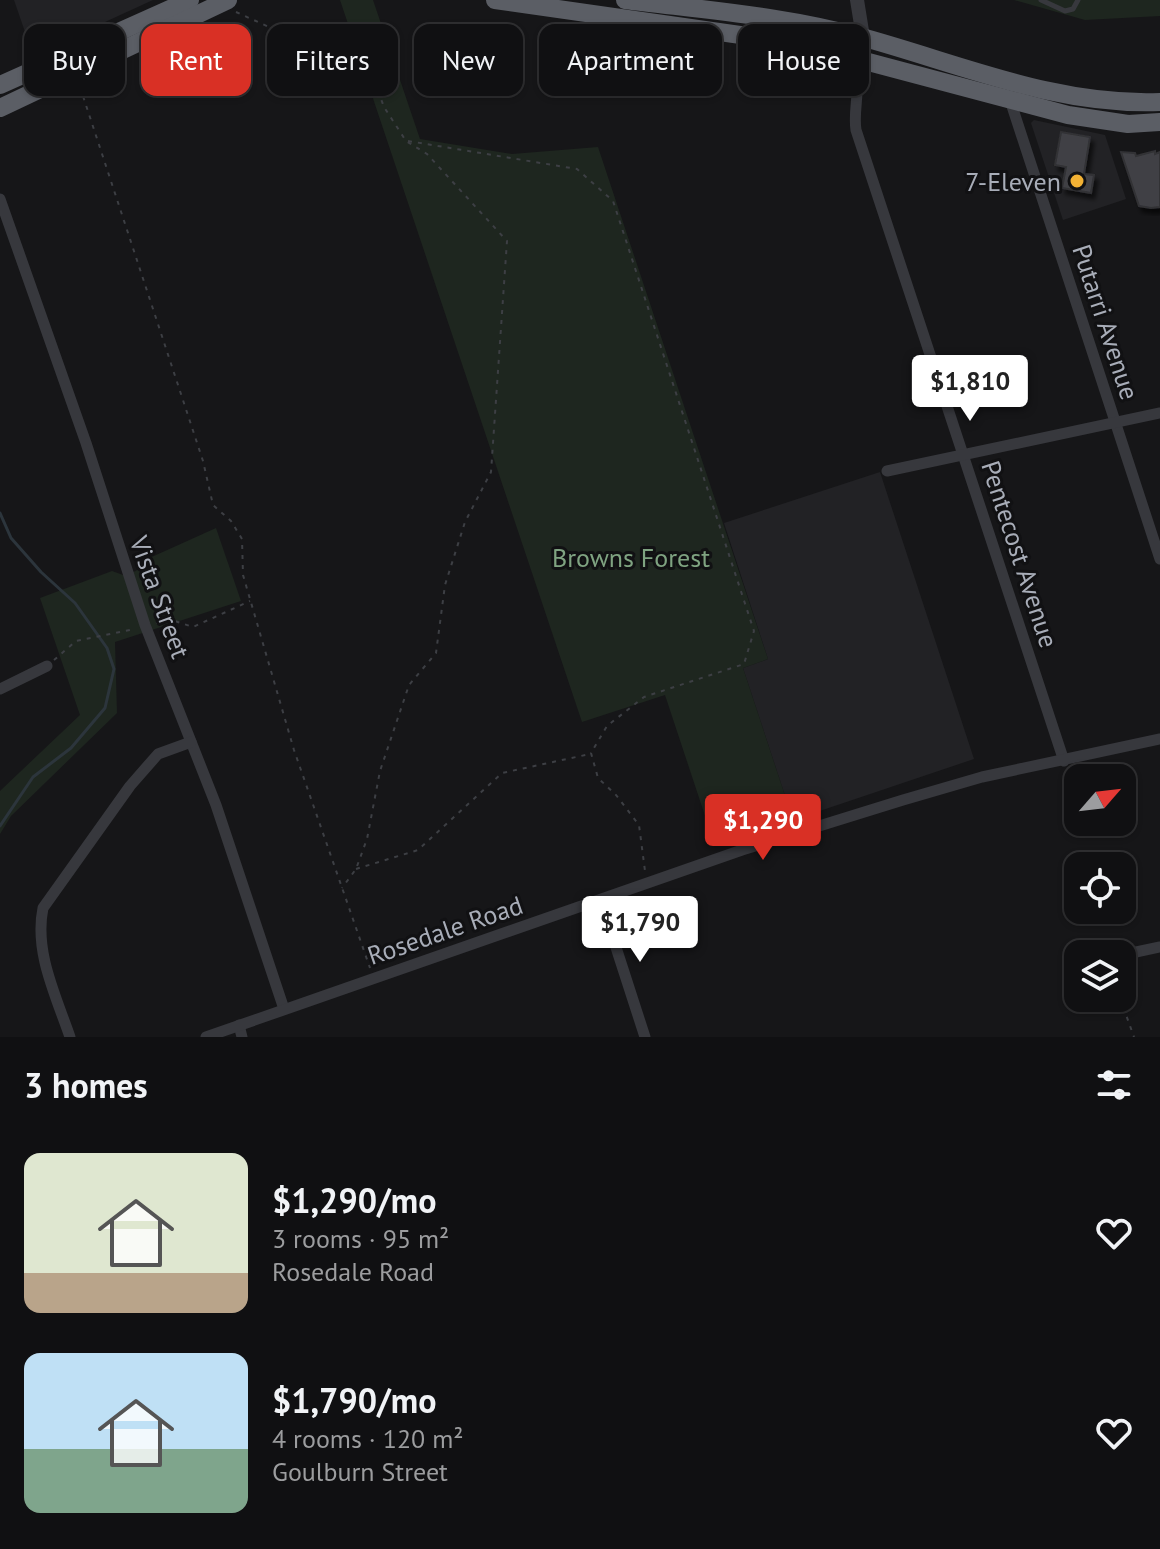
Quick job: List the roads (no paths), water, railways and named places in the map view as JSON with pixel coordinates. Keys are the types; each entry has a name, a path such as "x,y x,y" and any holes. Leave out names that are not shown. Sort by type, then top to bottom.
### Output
{"highway":[{"path":"0,85 190,0"},
{"path":"495,0 738,35"},
{"path":"625,0 804,24"},
{"path":"0,108 232,5"},
{"path":"869,39 1006,82 1071,97 1123,104 1160,102"},
{"path":"869,61 1103,122 1160,122"}],"street":[{"name":"Pentecost Avenue","path":"857,0 861,24"},
{"name":"Pentecost Avenue","path":"858,96 856,130 1064,761"},
{"name":"Putarri Avenue","path":"1010,100 1160,559"},
{"name":"Vista Street","path":"0,199 86,443 145,625 216,805 284,1009"},
{"path":"887,471 1160,413"},
{"path":"0,689 47,666"},
{"name":"Rosedale Road","path":"206,1037 240,1031 284,1009 903,800 982,777 1160,739"},
{"path":"70,1037 41,947 39,927 43,908 130,786 158,754 191,742"},
{"path":"601,901 645,1037"},
{"path":"1136,952 1160,947"}],"lane":[{"path":"1041,0 1065,11 1073,9 1078,0"}],"waterway":[{"path":"0,513 11,538 41,572 75,603 107,648 114,669 105,708 71,748 33,777 0,826"}],"place":[{"name":"7-Eleven","path":"1077,181"}],"park label":[{"name":"Browns Forest","path":"631,557"}]}
